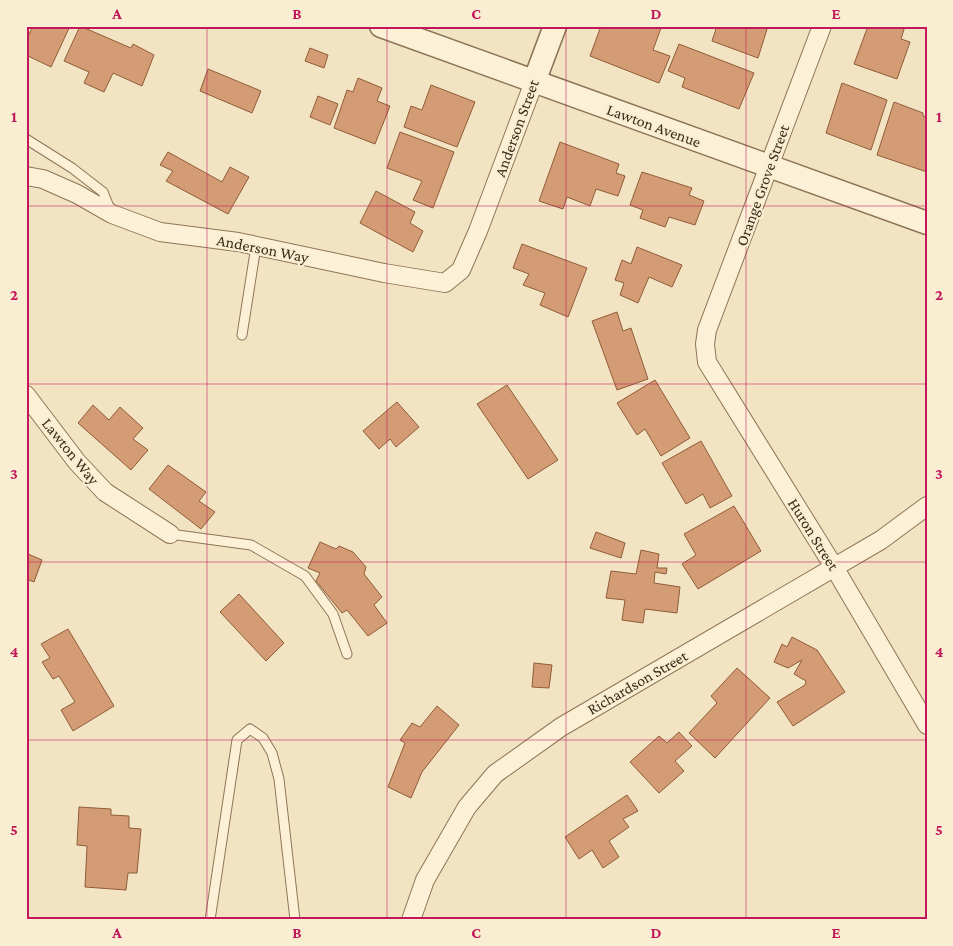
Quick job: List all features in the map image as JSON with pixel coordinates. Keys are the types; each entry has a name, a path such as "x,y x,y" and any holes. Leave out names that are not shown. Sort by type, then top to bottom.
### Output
{"street":[{"name":"Lawton Avenue","path":"381,26 927,223"},
{"name":"Anderson Street","path":"478,231 555,26"},
{"name":"Orange Grove Street","path":"705,344 707,330 822,26"},
{"name":"Anderson Way","path":"26,176 43,179 77,194 112,214 160,232 256,246 384,274 445,283 461,270 478,231"},
{"name":"Huron Street","path":"705,344 708,362 834,567 927,725"},
{"name":"Lawton Way","path":"26,395 77,462 105,492 170,534"},
{"name":"Richardson Street","path":"411,920 425,880 467,807 495,774 561,727 882,540 927,506"}],"lane":[{"path":"26,139 64,162 103,192 112,214"},
{"path":"242,335 256,246"},
{"path":"170,534 251,545 305,576 333,614 347,654"},
{"path":"210,920 237,740 250,729 263,738 272,753 279,778 295,920"}],"building":[{"path":"27,26 70,26 51,67 26,55 26,41 32,28"},
{"path":"80,26 131,48 133,44 154,55 142,86 113,73 104,92 84,83 89,72 64,61"},
{"path":"601,26 661,28 653,50 670,56 659,83 590,56"},
{"path":"717,26 768,26 758,58 712,41"},
{"path":"868,26 905,26 901,39 910,42 897,79 854,64"},
{"path":"679,44 754,73 739,109 682,87 685,78 668,71"},
{"path":"310,48 328,55 324,68 305,61"},
{"path":"208,69 261,91 252,113 200,91"},
{"path":"358,78 382,88 377,101 390,106 375,144 334,128 347,90 353,92"},
{"path":"842,83 887,100 871,150 826,133"},
{"path":"431,85 475,102 457,147 404,127 411,106 422,110"},
{"path":"318,96 338,104 330,125 310,117"},
{"path":"894,102 923,113 923,116 927,117 927,172 877,155"},
{"path":"400,132 454,152 433,208 413,200 422,181 387,168"},
{"path":"560,142 619,164 616,173 625,176 618,196 596,189 590,206 567,197 563,209 539,201"},
{"path":"168,152 222,182 230,167 249,177 228,214 166,181 173,171 160,165"},
{"path":"642,172 692,188 689,195 704,201 695,225 669,217 665,227 640,218 643,210 630,205"},
{"path":"376,191 415,212 410,223 423,231 413,252 360,223"},
{"path":"522,244 587,268 568,317 540,305 545,293 523,285 529,274 513,268"},
{"path":"637,247 682,265 672,287 649,277 638,303 620,295 624,283 615,280 622,260 631,264"},
{"path":"617,312 623,331 631,328 648,379 617,390 592,321"},
{"path":"655,380 690,438 661,456 645,429 637,435 617,403"},
{"path":"507,385 558,460 528,479 477,404"},
{"path":"397,402 419,427 396,447 390,439 379,449 363,431"},
{"path":"93,405 109,420 120,407 143,428 133,439 148,450 131,470 78,423"},
{"path":"701,441 732,496 710,508 703,494 686,504 662,463"},
{"path":"168,465 206,492 199,501 215,512 201,529 149,489"},
{"path":"734,506 761,551 698,589 682,564 696,555 684,534"},
{"path":"596,532 625,543 621,558 590,548"},
{"path":"320,542 336,549 339,546 353,552 366,567 364,574 382,597 374,605 387,623 368,636 347,610 342,613 316,581 320,573 308,568"},
{"path":"641,550 659,554 657,568 667,568 666,574 655,572 654,583 680,587 677,613 645,609 643,623 622,620 625,600 606,598 611,571 636,574"},
{"path":"26,553 42,560 34,582 26,579"},
{"path":"239,594 284,643 266,661 220,612"},
{"path":"68,629 114,706 73,731 61,710 75,702 59,676 53,679 42,662 50,658 41,644"},
{"path":"792,637 817,650 845,692 793,726 777,702 805,685 806,681 794,674 802,660 788,668 774,662 782,644 787,647"},
{"path":"534,663 552,665 549,688 532,687"},
{"path":"737,668 770,698 715,758 689,733 717,703 711,696"},
{"path":"437,706 459,725 422,772 411,798 388,787 405,743 400,740 412,723 420,727"},
{"path":"679,732 692,746 675,761 684,771 659,793 630,762 659,736 667,743"},
{"path":"627,795 638,811 623,819 629,827 609,841 619,857 603,868 592,850 579,859 565,837"},
{"path":"79,807 111,809 111,815 129,816 129,828 141,829 137,873 128,873 126,890 85,887 87,846 77,845"}]}
